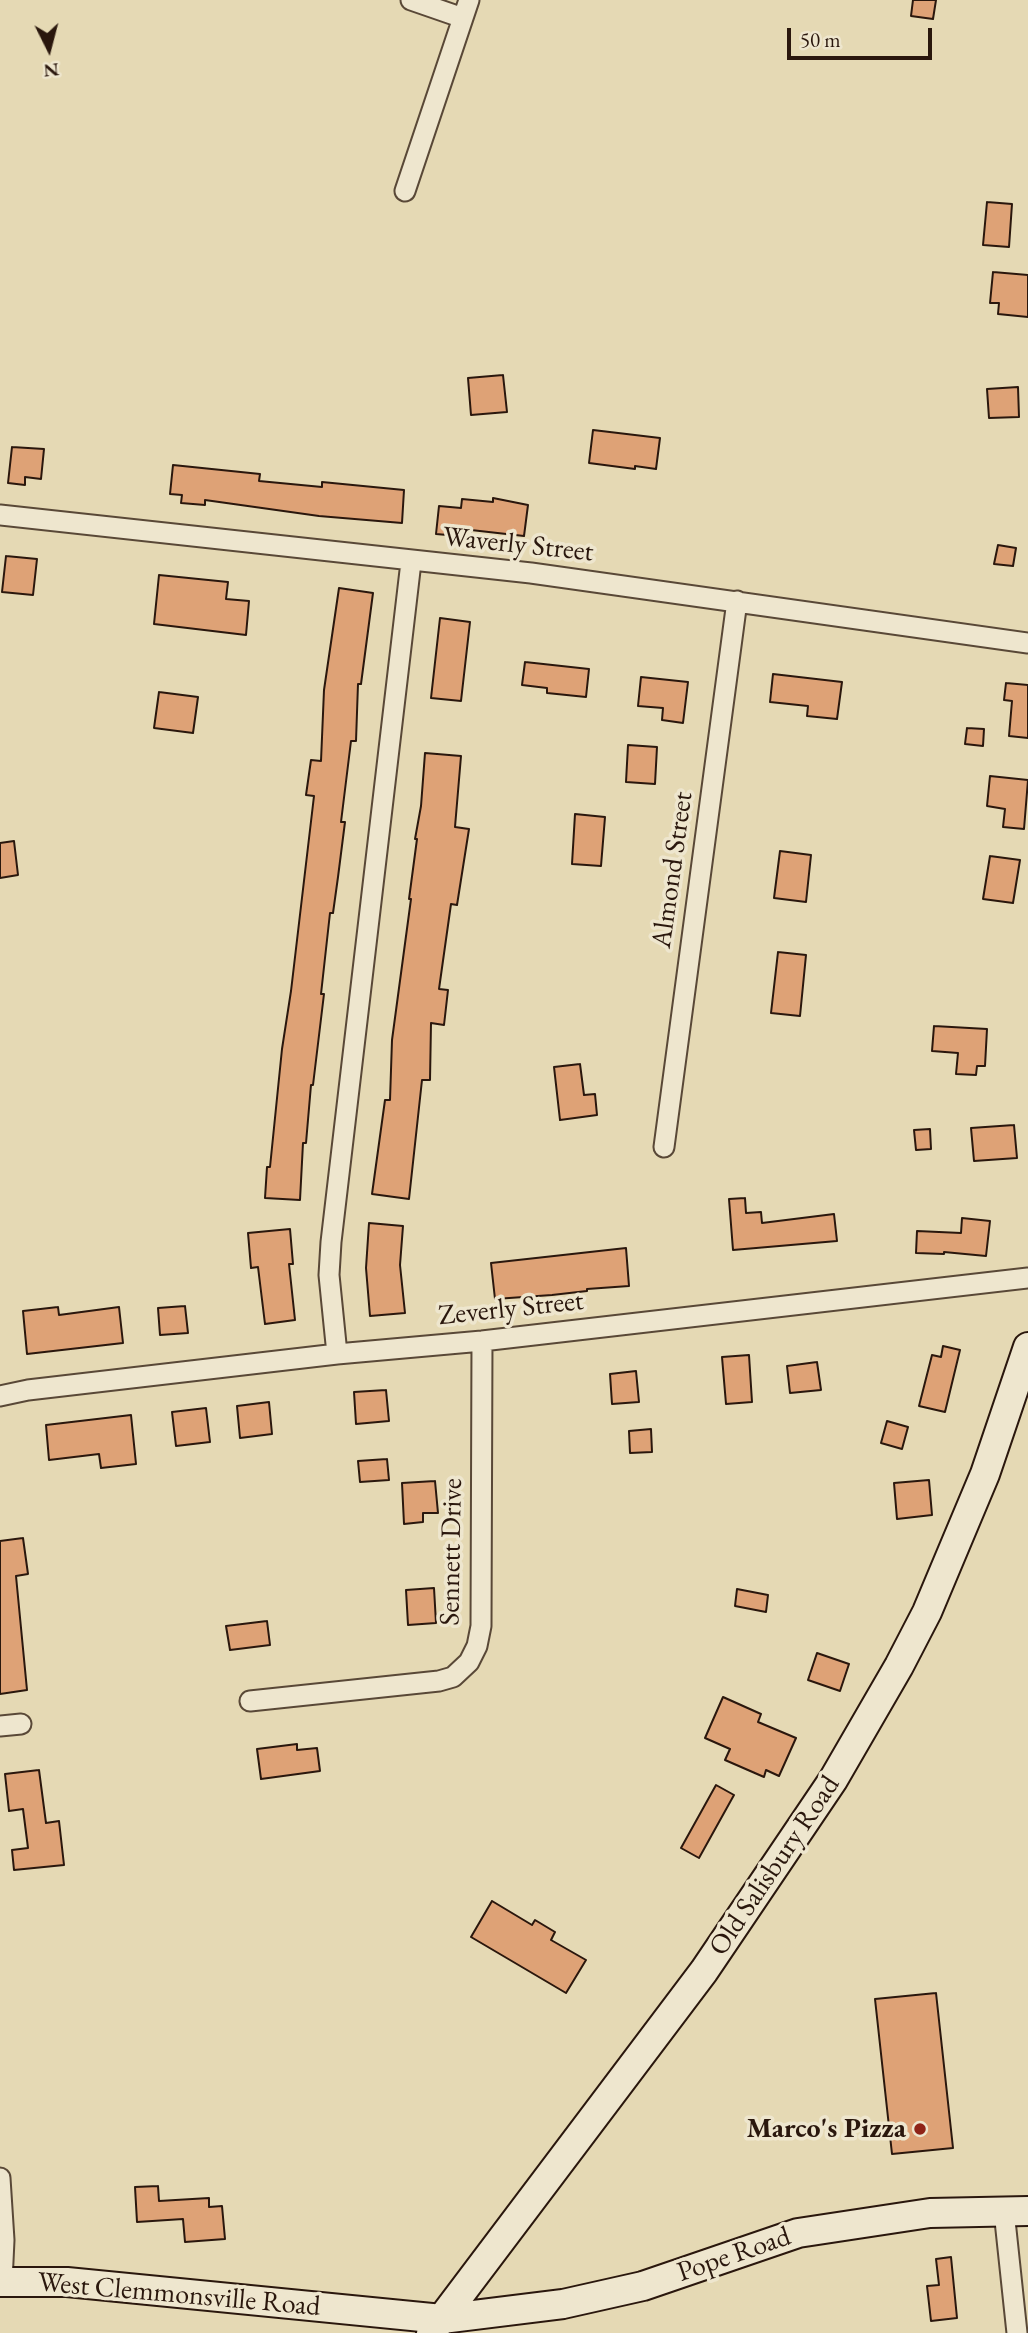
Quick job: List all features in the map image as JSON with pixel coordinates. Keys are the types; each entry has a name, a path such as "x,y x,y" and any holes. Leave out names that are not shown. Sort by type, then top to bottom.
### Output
{"main road":[{"name":"Old Salisbury Road","path":"437,2326 704,1971 779,1864 848,1756 927,1612 992,1455 1028,1347"},
{"name":"Pope Road","path":"437,2326 563,2304 643,2286 798,2232 930,2213 1016,2211"},
{"name":"West Clemmonsville Road","path":"1,2282 68,2282 437,2326"}],"street":[{"path":"405,191 466,9 411,0"},
{"name":"Waverly Street","path":"0,515 531,573 1028,643"},
{"path":"337,1354 329,1275 331,1242 411,562"},
{"name":"Almond Street","path":"664,1147 737,601"},
{"name":"Zeverly Street","path":"0,1396 29,1390 337,1354 482,1341 1028,1278"},
{"name":"Sennett Drive","path":"250,1701 439,1681 453,1677 469,1662 477,1646 481,1626 482,1341"},
{"path":"0,1726 21,1724"},
{"path":"0,2178 4,2240 1,2282"},
{"path":"1016,2211 1017,2333"}],"building":[{"path":"913,0 936,0 933,19 911,16"},
{"path":"987,202 1012,204 1009,247 983,245"},
{"path":"993,272 1028,275 1028,317 998,314 999,303 990,303"},
{"path":"503,375 507,412 471,415 468,378"},
{"path":"1018,387 1019,417 989,418 987,389"},
{"path":"593,430 660,438 656,469 589,463"},
{"path":"12,447 44,449 41,479 25,477 25,485 8,483"},
{"path":"173,465 260,474 259,481 322,487 322,482 404,490 402,523 319,516 205,500 205,505 181,503 182,495 170,494"},
{"path":"493,498 528,505 524,536 471,530 470,537 436,534 439,506 461,508 462,499 493,502"},
{"path":"998,545 1016,548 1013,566 994,564"},
{"path":"6,556 37,559 33,595 2,592"},
{"path":"159,575 228,582 226,599 249,601 246,635 154,624"},
{"path":"339,588 373,593 361,684 358,684 356,741 351,741 341,822 345,822 333,913 330,913 321,994 324,994 306,1143 303,1143 300,1200 265,1198 314,796 306,795 311,760 321,761 324,690"},
{"path":"440,618 470,622 461,701 431,698"},
{"path":"525,662 589,669 586,697 547,693 547,688 522,685"},
{"path":"773,674 842,682 837,719 807,716 808,706 770,702"},
{"path":"641,677 688,682 683,723 662,720 663,708 638,706"},
{"path":"1006,683 1028,685 1028,738 1009,736 1012,701 1004,700"},
{"path":"159,692 198,697 193,733 154,728"},
{"path":"967,728 984,729 983,746 965,744"},
{"path":"628,745 657,747 655,784 626,782"},
{"path":"425,753 461,756 455,827 469,829 457,905 451,904 439,989 448,990 444,1025 431,1023 430,1080 422,1080 409,1199 372,1194 385,1100 390,1100 392,1040 411,899"},
{"path":"990,776 1028,780 1024,829 1003,827 1005,809 987,806"},
{"path":"575,814 605,817 601,866 572,864"},
{"path":"14,841 18,875 0,878 0,843"},
{"path":"780,851 811,855 806,902 774,898"},
{"path":"990,856 1020,860 1013,903 983,899"},
{"path":"778,952 806,955 800,1016 771,1013"},
{"path":"934,1026 987,1029 985,1066 977,1066 976,1075 956,1074 958,1053 932,1051"},
{"path":"580,1064 584,1095 595,1094 597,1115 560,1120 554,1067"},
{"path":"1014,1125 1017,1158 974,1161 971,1128"},
{"path":"930,1129 931,1149 916,1150 914,1130"},
{"path":"745,1198 746,1213 761,1212 762,1223 834,1214 837,1241 733,1250 729,1199"},
{"path":"962,1218 990,1221 986,1256 944,1252 916,1253 917,1231 961,1233"},
{"path":"369,1223 403,1226 400,1265 405,1313 370,1316 366,1268"},
{"path":"290,1229 293,1264 289,1264 295,1320 265,1324 258,1267 251,1268 248,1233"},
{"path":"626,1248 629,1286 495,1299 491,1263"},
{"path":"185,1306 188,1333 160,1335 158,1308"},
{"path":"58,1307 59,1315 119,1307 123,1343 27,1354 23,1311"},
{"path":"943,1346 960,1350 945,1412 919,1406 932,1355 941,1357"},
{"path":"749,1355 752,1402 726,1404 722,1357"},
{"path":"817,1362 821,1390 790,1393 787,1366"},
{"path":"636,1371 639,1402 612,1404 610,1374"},
{"path":"386,1390 389,1421 356,1424 354,1392"},
{"path":"269,1402 272,1434 240,1438 237,1406"},
{"path":"206,1408 210,1442 176,1446 172,1412"},
{"path":"131,1415 136,1464 101,1468 99,1454 49,1460 46,1425"},
{"path":"887,1421 908,1427 902,1449 881,1443"},
{"path":"651,1429 652,1452 630,1453 629,1431"},
{"path":"387,1459 389,1480 360,1482 358,1461"},
{"path":"929,1480 932,1515 897,1519 894,1483"},
{"path":"435,1481 438,1513 423,1513 423,1522 404,1524 402,1483"},
{"path":"23,1538 28,1574 16,1576 27,1690 0,1694 0,1541"},
{"path":"434,1588 436,1623 408,1625 406,1590"},
{"path":"737,1589 768,1595 766,1612 735,1606"},
{"path":"267,1621 270,1645 230,1650 226,1626"},
{"path":"817,1653 849,1664 840,1691 808,1680"},
{"path":"723,1697 761,1714 758,1722 796,1738 779,1776 766,1770 764,1777 725,1760 730,1749 705,1738"},
{"path":"297,1744 297,1750 317,1748 320,1771 261,1779 257,1749"},
{"path":"39,1770 46,1823 59,1821 64,1865 14,1870 12,1850 28,1848 23,1809 9,1811 5,1774"},
{"path":"716,1785 734,1795 699,1858 681,1848"},
{"path":"492,1901 532,1925 535,1920 555,1932 551,1940 586,1960 566,1993 471,1937"},
{"path":"936,1993 953,2148 892,2154 875,1999"},
{"path":"158,2186 159,2201 209,2198 209,2207 222,2206 225,2239 185,2242 183,2219 137,2222 135,2187"},
{"path":"951,2257 957,2318 931,2321 927,2286 939,2285 936,2259"}],"place":[{"name":"Marco's Pizza","path":"920,2129"}]}
